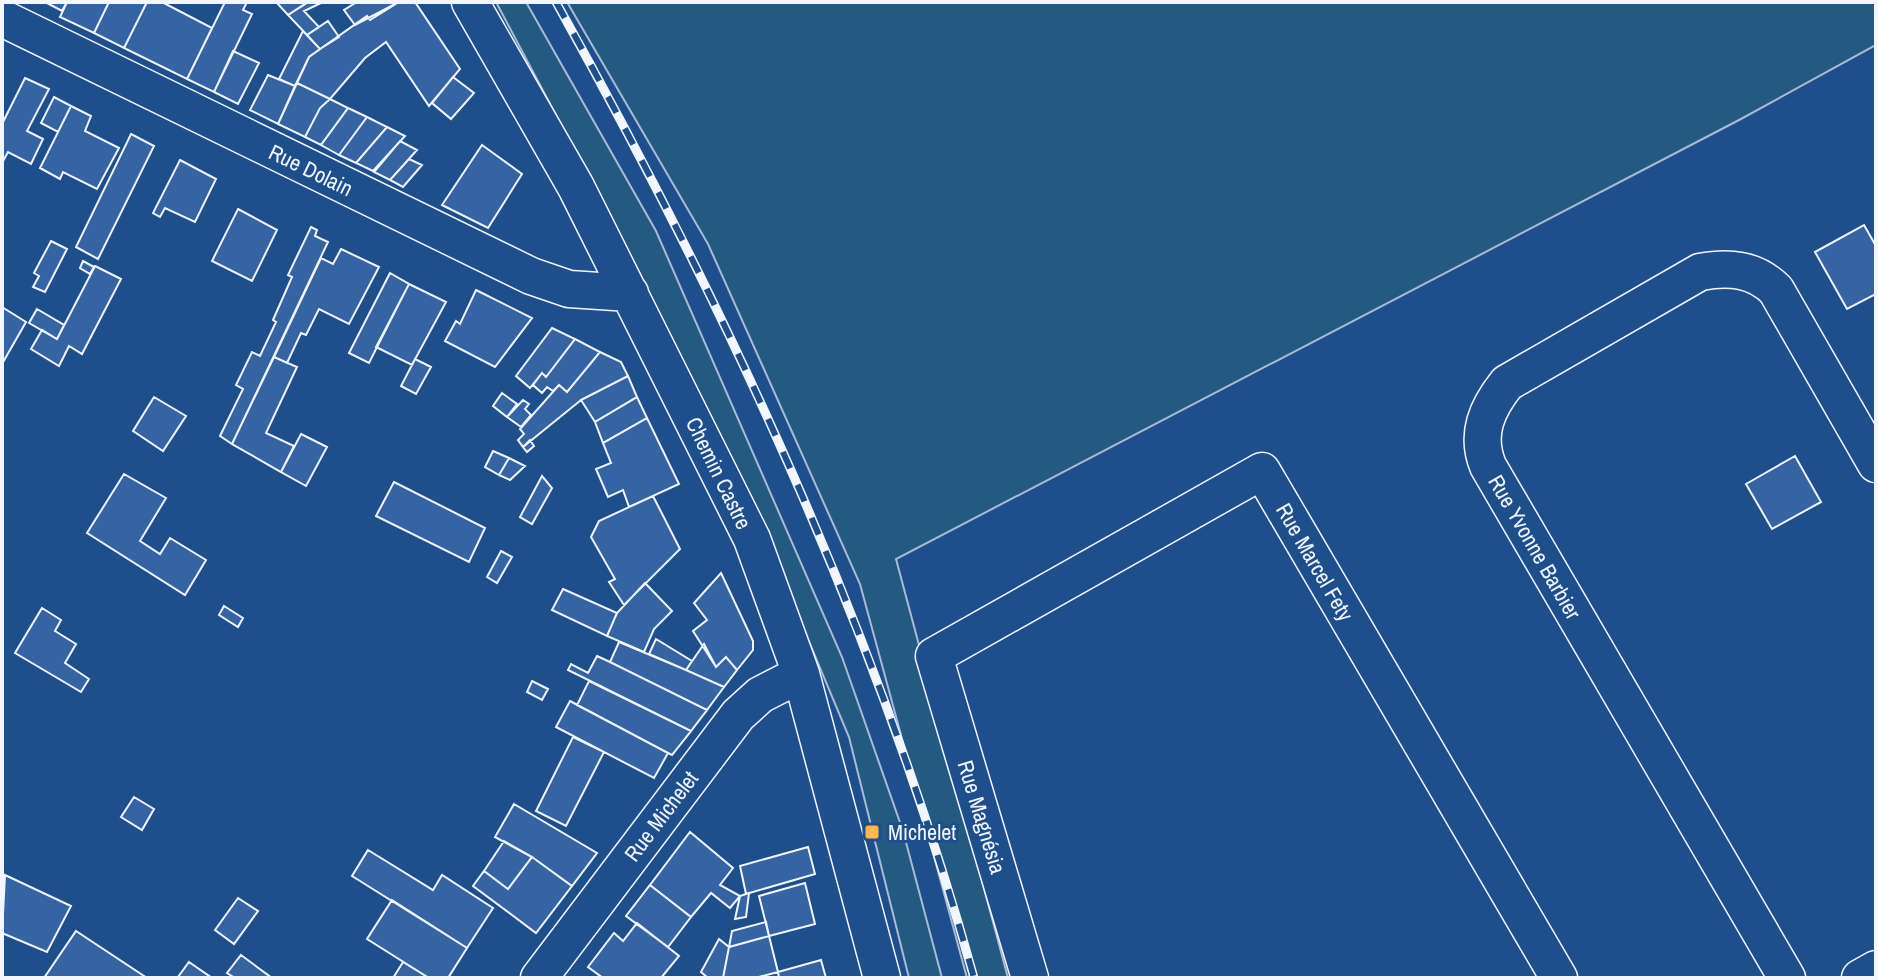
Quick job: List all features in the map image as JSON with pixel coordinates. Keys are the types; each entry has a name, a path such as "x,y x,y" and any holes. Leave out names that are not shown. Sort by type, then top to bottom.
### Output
{"street":[{"name":"Chemin Castre","path":"470,2 576,187 752,539 801,674 882,978"},
{"name":"Rue Dolain","path":"2,18 531,276 569,289 630,293"},
{"name":"Rue Yvonne Barbier","path":"1787,978 1488,466 1483,453 1482,431 1487,412 1507,383 1700,272 1724,268 1755,275 1776,290 1876,464"},
{"name":"Rue Marcel Fety","path":"934,656 1262,471 1559,978"},
{"name":"Rue Magnésia","path":"934,656 1030,978"},
{"name":"Rue Michelet","path":"539,978 738,715 760,695 801,674"},
{"path":"1860,978 1876,969"}],"shaded area":[{"path":"496,2 526,2 656,231 842,657 903,831 942,978 909,978 849,737 748,496 637,268"},
{"path":"567,2 1876,2 1876,45 1741,119 896,559 1008,978 967,978 860,584 708,244"}],"building":[{"path":"45,2 67,2 62,11"},
{"path":"67,2 109,2 94,33 60,17"},
{"path":"109,2 147,2 124,48 94,33"},
{"path":"147,2 162,2 212,28 187,79 124,48"},
{"path":"225,2 247,2 243,10 252,14 214,92 187,79"},
{"path":"276,2 307,2 307,3 288,15"},
{"path":"308,2 323,2 304,11 319,27 307,35 288,15"},
{"path":"357,2 399,2 355,25 344,10"},
{"path":"399,2 415,2 460,69 429,106 386,42 365,58 330,99 297,83 309,57 367,16 370,20"},
{"path":"328,21 339,37 320,49 307,35"},
{"path":"303,31 320,49 309,57 295,86 279,79"},
{"path":"233,51 259,63 238,104 214,92"},
{"path":"268,75 295,86 278,124 250,110"},
{"path":"453,77 474,93 451,119 432,103"},
{"path":"25,78 49,89 27,131 43,139 31,164 8,152 2,163 2,124"},
{"path":"297,83 330,99 320,108 305,137 278,124"},
{"path":"54,97 71,106 58,132 41,123"},
{"path":"330,99 348,108 321,145 305,137 320,108"},
{"path":"71,106 91,116 85,131 119,148 97,189 63,172 60,179 40,168"},
{"path":"348,108 367,117 339,155 321,145"},
{"path":"367,117 387,127 356,163 339,155"},
{"path":"387,127 405,136 373,171 356,163"},
{"path":"131,134 154,146 98,259 76,247"},
{"path":"400,141 417,150 390,180 374,172"},
{"path":"482,145 522,174 488,228 442,205"},
{"path":"409,159 422,165 403,187 390,180"},
{"path":"180,160 216,179 195,222 165,208 160,217 153,213"},
{"path":"238,209 277,230 252,281 212,261"},
{"path":"1864,225 1876,246 1876,294 1847,309 1815,252"},
{"path":"311,227 317,230 315,236 328,242 232,444 220,436 243,389 236,385 252,352 260,356 292,277 288,275"},
{"path":"51,241 67,249 45,292 33,287 39,276 34,273"},
{"path":"341,249 379,267 349,324 319,309 306,335 301,333 287,363 274,357 321,258 333,264"},
{"path":"83,261 94,267 90,274 80,268"},
{"path":"95,266 121,279 82,354 69,346 59,366 31,349 42,330 57,339"},
{"path":"390,273 409,284 369,363 349,353"},
{"path":"409,284 446,302 412,365 376,347"},
{"path":"476,290 532,318 495,367 445,341 456,321 460,324"},
{"path":"2,307 26,322 2,364"},
{"path":"37,309 64,325 57,339 29,323"},
{"path":"552,328 575,339 546,377 542,373 530,388 516,376"},
{"path":"575,339 600,352 567,392 559,385 553,391 547,387 542,393 533,385 542,373 546,377"},
{"path":"600,352 621,362 628,376 581,400 523,447 518,440 524,434 520,429 559,385 567,392"},
{"path":"274,357 297,367 266,433 294,446 281,472 232,444"},
{"path":"415,359 431,367 416,394 401,386"},
{"path":"628,376 637,397 595,422 581,400"},
{"path":"502,393 517,404 507,417 493,406"},
{"path":"154,397 186,416 163,451 133,431"},
{"path":"637,397 647,418 603,443 595,422"},
{"path":"523,400 529,404 525,409 531,415 521,427 507,417"},
{"path":"647,418 679,484 629,507 623,490 608,497 596,469 611,463 603,443"},
{"path":"301,434 327,447 306,486 281,472"},
{"path":"530,440 534,446 527,452 523,447"},
{"path":"493,451 509,458 499,475 485,467"},
{"path":"1795,456 1821,502 1772,529 1746,484"},
{"path":"509,458 525,466 510,480 499,475"},
{"path":"124,474 166,498 140,541 160,554 170,538 206,560 185,595 87,533"},
{"path":"542,476 552,488 532,524 520,517"},
{"path":"394,482 485,528 469,562 376,516"},
{"path":"653,496 680,549 624,605 609,582 615,579 591,537 599,521"},
{"path":"501,551 512,557 497,583 487,577"},
{"path":"721,573 753,641 753,650 737,670 726,657 716,667 693,631 707,620 694,603"},
{"path":"645,583 672,611 654,629 644,652 607,636 617,613"},
{"path":"563,589 617,613 607,636 552,610"},
{"path":"224,606 243,618 238,627 219,615"},
{"path":"42,608 61,620 55,631 76,644 65,663 89,679 81,692 15,653"},
{"path":"656,639 692,661 686,670 649,654"},
{"path":"619,642 724,687 707,710 610,662"},
{"path":"704,644 716,667 726,657 737,670 724,687 686,670"},
{"path":"597,656 707,710 691,731 568,670 571,664 588,673"},
{"path":"532,681 548,689 542,700 527,692"},
{"path":"589,681 691,731 672,755 577,705"},
{"path":"570,701 668,753 654,778 556,727"},
{"path":"573,737 604,752 566,826 536,811"},
{"path":"134,797 154,809 142,830 121,817"},
{"path":"514,804 597,853 572,886 532,857 495,837"},
{"path":"690,832 733,868 720,885 740,896 730,908 711,893 691,917 650,885"},
{"path":"504,841 532,857 508,889 484,871"},
{"path":"808,847 815,874 746,894 740,866"},
{"path":"368,850 433,890 442,875 493,908 467,948 352,876"},
{"path":"532,857 572,886 536,933 473,886 484,871 508,889"},
{"path":"5,875 71,906 47,952 2,933"},
{"path":"805,883 815,924 769,936 759,896"},
{"path":"650,885 691,917 668,947 626,916"},
{"path":"749,893 746,917 735,919 740,896"},
{"path":"238,898 258,911 234,944 215,930"},
{"path":"392,900 467,948 448,978 429,978 367,939"},
{"path":"766,922 769,936 729,947 732,931"},
{"path":"637,923 679,956 661,978 603,978 588,967 614,933 623,941"},
{"path":"76,931 147,978 44,978"},
{"path":"769,936 778,972 755,978 723,978 729,947"},
{"path":"719,939 729,947 723,978 708,978 701,972"},
{"path":"241,955 272,978 235,978 227,973"},
{"path":"821,960 826,978 779,978 778,972"},
{"path":"189,962 212,978 178,977"},
{"path":"403,962 429,978 393,978"}],"railway":[{"path":"556,2 681,237 794,478 846,600 893,724 936,850 974,978"}],"place":[{"name":"Michelet","path":"872,832"}]}
